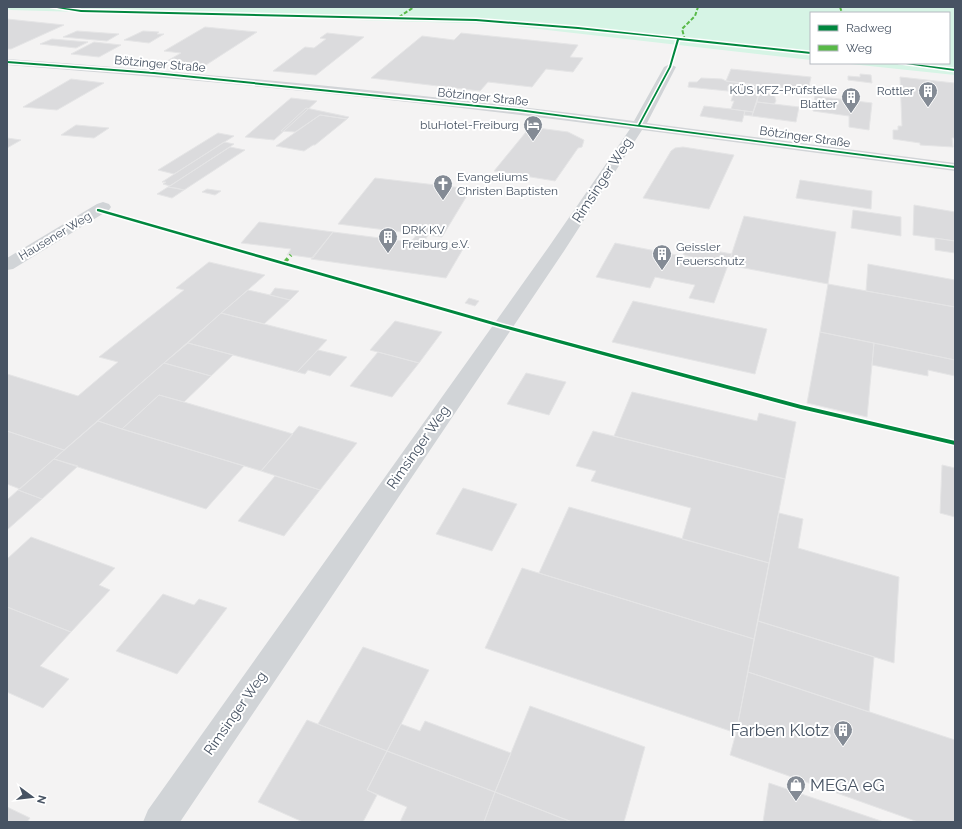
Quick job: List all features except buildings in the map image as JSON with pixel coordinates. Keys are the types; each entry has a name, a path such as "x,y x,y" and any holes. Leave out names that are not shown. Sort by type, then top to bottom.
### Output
{"street":[{"name":"Bötzinger Straße","path":"7,62 154,73 347,92 639,125 955,167"},
{"name":"Rimsinger Weg","path":"160,822 555,251 639,125 670,67"},
{"name":"Hausener Weg","path":"7,265 103,207"}],"green space":[{"path":"7,7 955,7 955,75 850,64 950,64 950,12 810,12 810,60 495,24 7,9"}],"marked path":[{"path":"399,17 414,7"},
{"path":"685,40 682,29 695,16 698,7"},
{"path":"840,7 842,12"},
{"path":"284,263 291,255"}],"cycle path":[{"path":"52,7 81,11 476,20 578,28 810,53"},
{"path":"639,125 670,67 678,40"},
{"path":"7,62 154,73 518,110 955,167"},
{"path":"908,64 955,70"},
{"path":"98,210 502,326 801,407 955,443"}],"place":[{"name":"Rottler","path":"928,108"},
{"name":"KÜS KFZ-Prüfstelle Blatter","path":"851,114"},
{"name":"bluHotel-Freiburg","path":"533,142"},
{"name":"Evangeliums Christen Baptisten","path":"443,201"},
{"name":"DRK KV Freiburg e.V.","path":"388,254"},
{"name":"Geissler Feuerschutz","path":"662,271"},
{"name":"Farben Klotz","path":"843,747"},
{"name":"MEGA eG","path":"796,802"}]}
